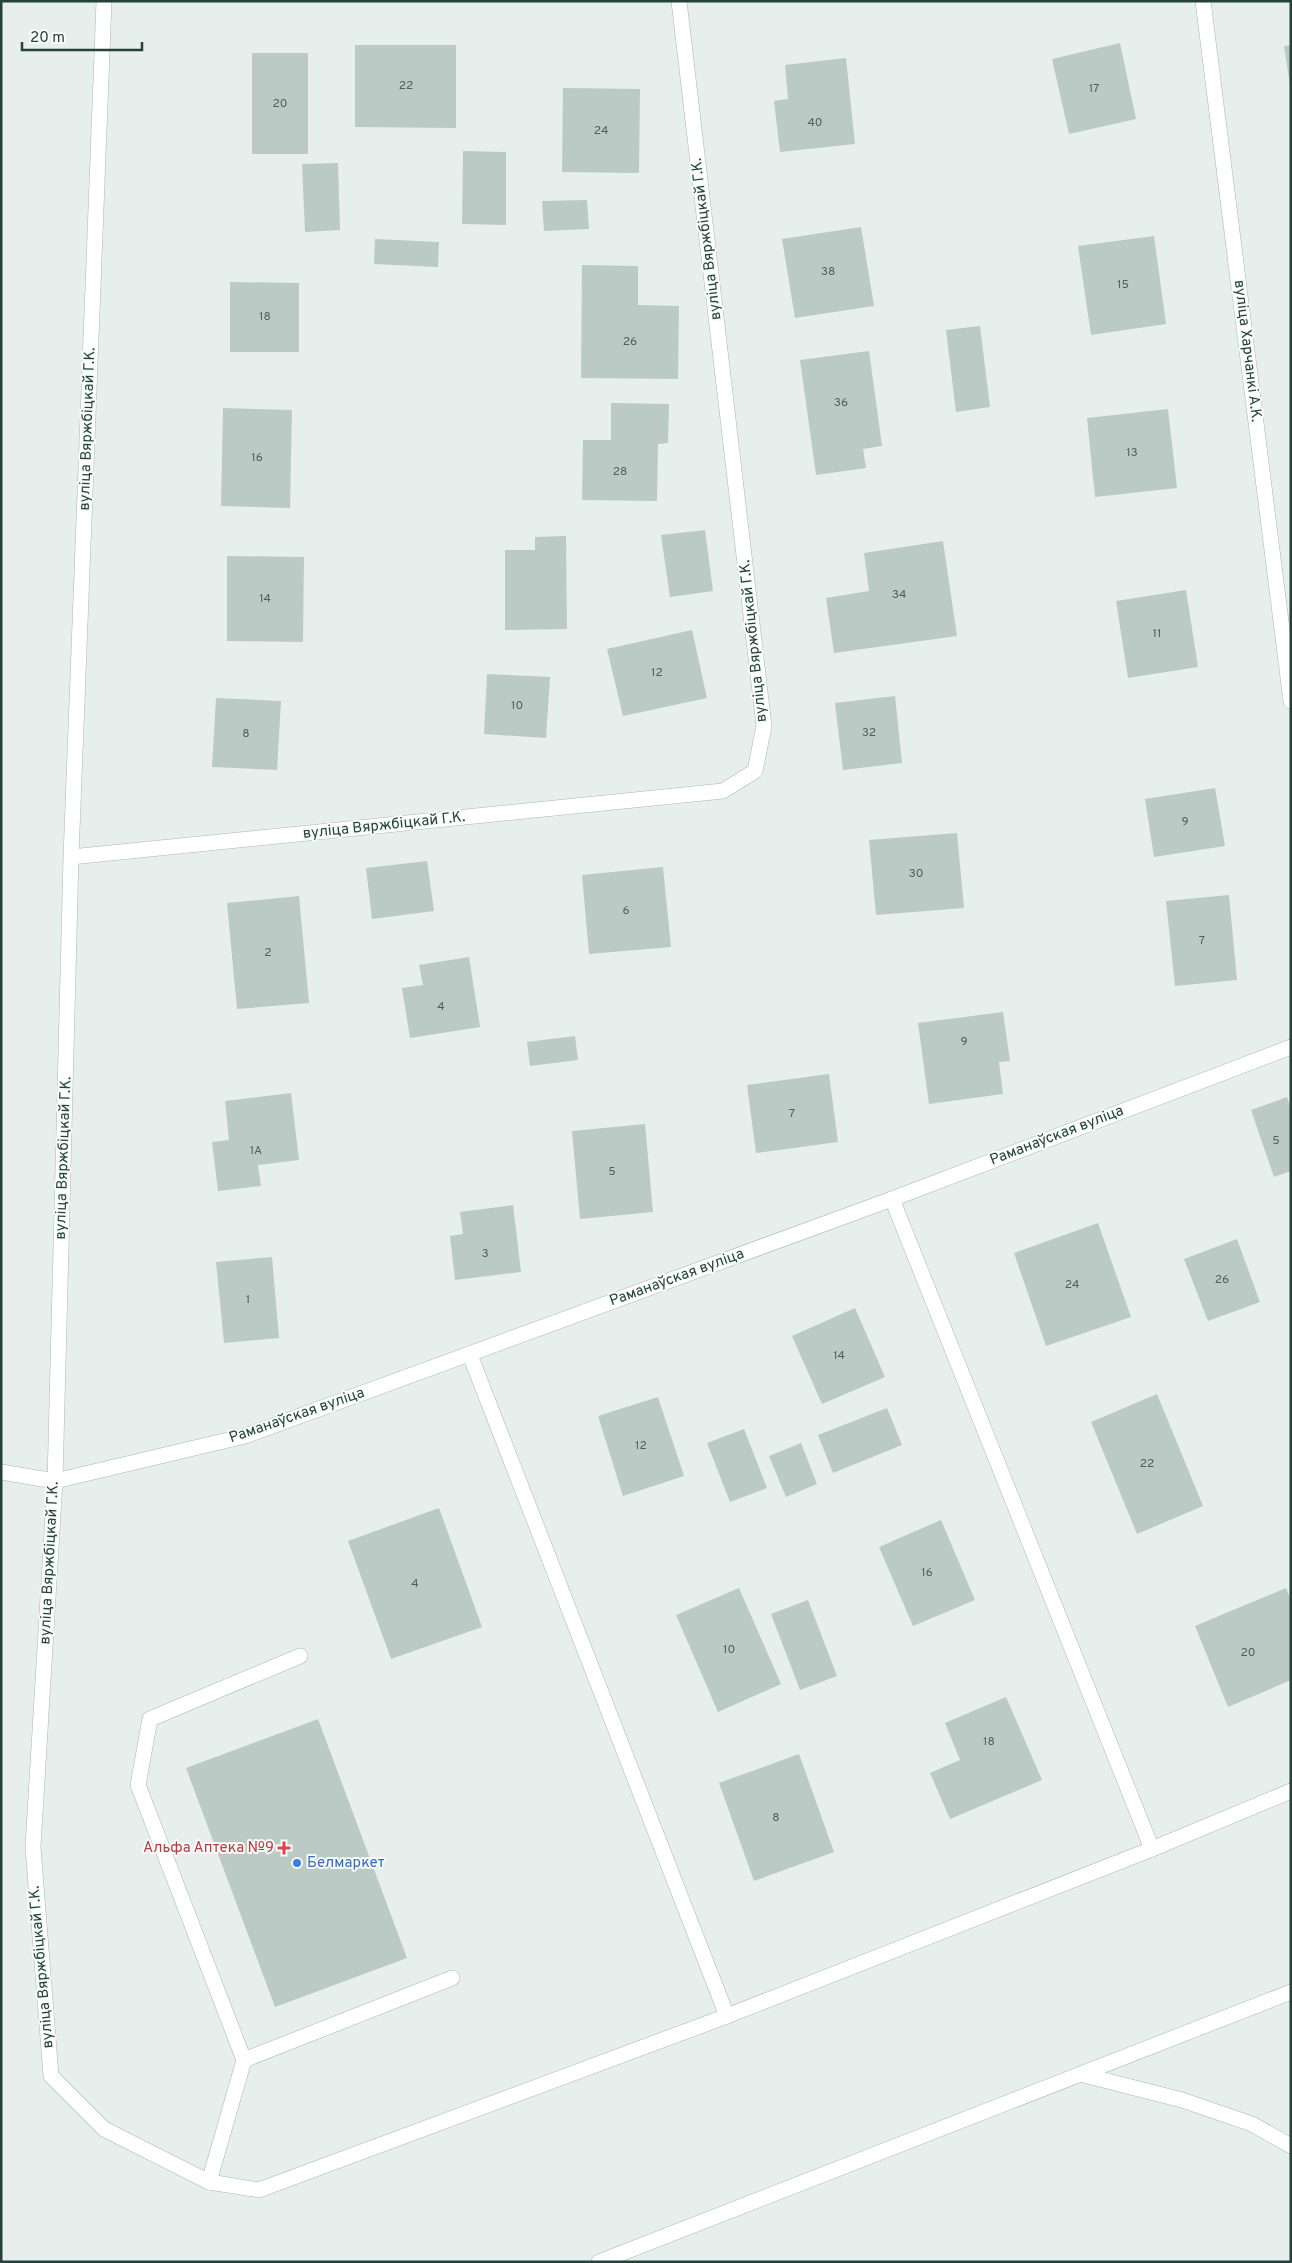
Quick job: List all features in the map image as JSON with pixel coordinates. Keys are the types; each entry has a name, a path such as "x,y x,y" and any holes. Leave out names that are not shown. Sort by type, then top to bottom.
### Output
{"street":[{"name":"вуліца Вяржбіцкай Г.К.","path":"104,1 72,857 55,1481 33,1847 51,2076 104,2129 209,2182 259,2190 727,2016 1291,1791"},
{"name":"вуліца Вяржбіцкай Г.К.","path":"72,857 723,791 755,771 764,726 679,1"},
{"name":"вуліца Харчанкі А.К.","path":"1203,1 1291,701"},
{"name":"Раманаўская вуліца","path":"55,1481 245,1436 892,1199 1291,1047"},
{"path":"892,1199 1152,1848"},
{"path":"470,1355 727,2016"},
{"path":"1,1472 55,1481"},
{"path":"209,2182 244,2060 138,1785 150,1719 300,1656"},
{"path":"244,2060 452,1978"},
{"path":"599,2262 1291,1992"},
{"path":"1080,2074 1182,2100 1252,2124 1291,2146"}],"building":[{"path":"1120,43 1136,119 1069,134 1052,59"},
{"path":"355,45 456,45 456,128 355,127"},
{"path":"1291,45 1291,85 1290,85 1284,46"},
{"path":"252,53 308,53 308,154 252,154"},
{"path":"846,58 855,144 780,152 774,101 788,99 785,65"},
{"path":"563,88 640,89 639,173 562,172"},
{"path":"463,151 506,152 506,225 462,224"},
{"path":"338,163 340,230 305,232 302,164"},
{"path":"587,200 589,229 544,231 542,201"},
{"path":"861,227 874,306 795,318 782,239"},
{"path":"1154,236 1166,324 1091,335 1078,246"},
{"path":"375,239 439,242 438,267 374,264"},
{"path":"582,265 638,266 638,305 679,306 678,379 581,378"},
{"path":"230,282 299,283 299,352 230,352"},
{"path":"980,326 990,407 956,412 946,330"},
{"path":"869,351 882,446 863,449 866,468 816,475 800,360"},
{"path":"611,403 669,404 668,443 658,444 657,501 582,500 583,440 611,440"},
{"path":"223,408 292,410 290,508 221,506"},
{"path":"1168,409 1177,488 1095,497 1087,418"},
{"path":"705,530 713,591 670,597 661,535"},
{"path":"566,536 567,629 505,630 505,550 535,550 535,537"},
{"path":"943,541 957,636 834,653 826,598 869,591 864,553"},
{"path":"227,556 304,557 303,642 227,641"},
{"path":"1186,590 1198,667 1128,678 1116,601"},
{"path":"692,630 707,698 623,716 607,649"},
{"path":"487,674 550,677 546,738 484,734"},
{"path":"895,696 902,763 843,770 835,703"},
{"path":"216,698 281,701 277,770 212,767"},
{"path":"1215,788 1225,846 1154,857 1145,799"},
{"path":"957,833 964,908 876,915 869,840"},
{"path":"427,861 434,911 372,919 366,868"},
{"path":"663,867 671,947 589,954 582,875"},
{"path":"1229,895 1237,980 1175,986 1166,901"},
{"path":"299,896 309,1003 237,1009 227,903"},
{"path":"469,957 480,1027 410,1038 402,988 423,985 419,965"},
{"path":"1003,1012 1010,1061 999,1062 1003,1094 929,1104 918,1023"},
{"path":"575,1036 578,1060 530,1066 527,1042"},
{"path":"829,1074 838,1142 756,1153 747,1085"},
{"path":"291,1093 299,1160 258,1165 261,1186 218,1191 212,1142 229,1140 225,1101"},
{"path":"1287,1097 1291,1109 1291,1171 1274,1177 1251,1110"},
{"path":"645,1124 653,1212 580,1219 572,1131"},
{"path":"513,1205 521,1272 455,1280 450,1236 463,1234 460,1212"},
{"path":"1098,1223 1131,1317 1046,1346 1014,1253"},
{"path":"1237,1239 1260,1302 1208,1321 1184,1259"},
{"path":"272,1257 279,1338 224,1343 216,1262"},
{"path":"855,1308 885,1377 822,1404 792,1336"},
{"path":"1157,1394 1203,1506 1137,1534 1091,1422"},
{"path":"658,1397 684,1476 623,1496 598,1416"},
{"path":"887,1408 902,1445 833,1473 818,1435"},
{"path":"744,1429 767,1488 730,1502 707,1443"},
{"path":"801,1443 817,1484 786,1497 769,1456"},
{"path":"439,1508 482,1627 391,1659 348,1541"},
{"path":"941,1520 975,1600 913,1626 879,1547"},
{"path":"739,1588 781,1684 718,1712 676,1615"},
{"path":"1286,1588 1291,1600 1291,1680 1228,1707 1195,1626"},
{"path":"808,1600 837,1676 800,1690 771,1614"},
{"path":"1006,1697 1042,1780 950,1819 930,1773 960,1760 945,1723"},
{"name":"Белмаркет","path":"318,1719 407,1958 275,2007 186,1768"},
{"path":"799,1754 834,1852 754,1881 719,1783"}],"place":[{"name":"Альфа Аптека №9","path":"284,1848"},
{"name":"Белмаркет","path":"297,1863"}]}
